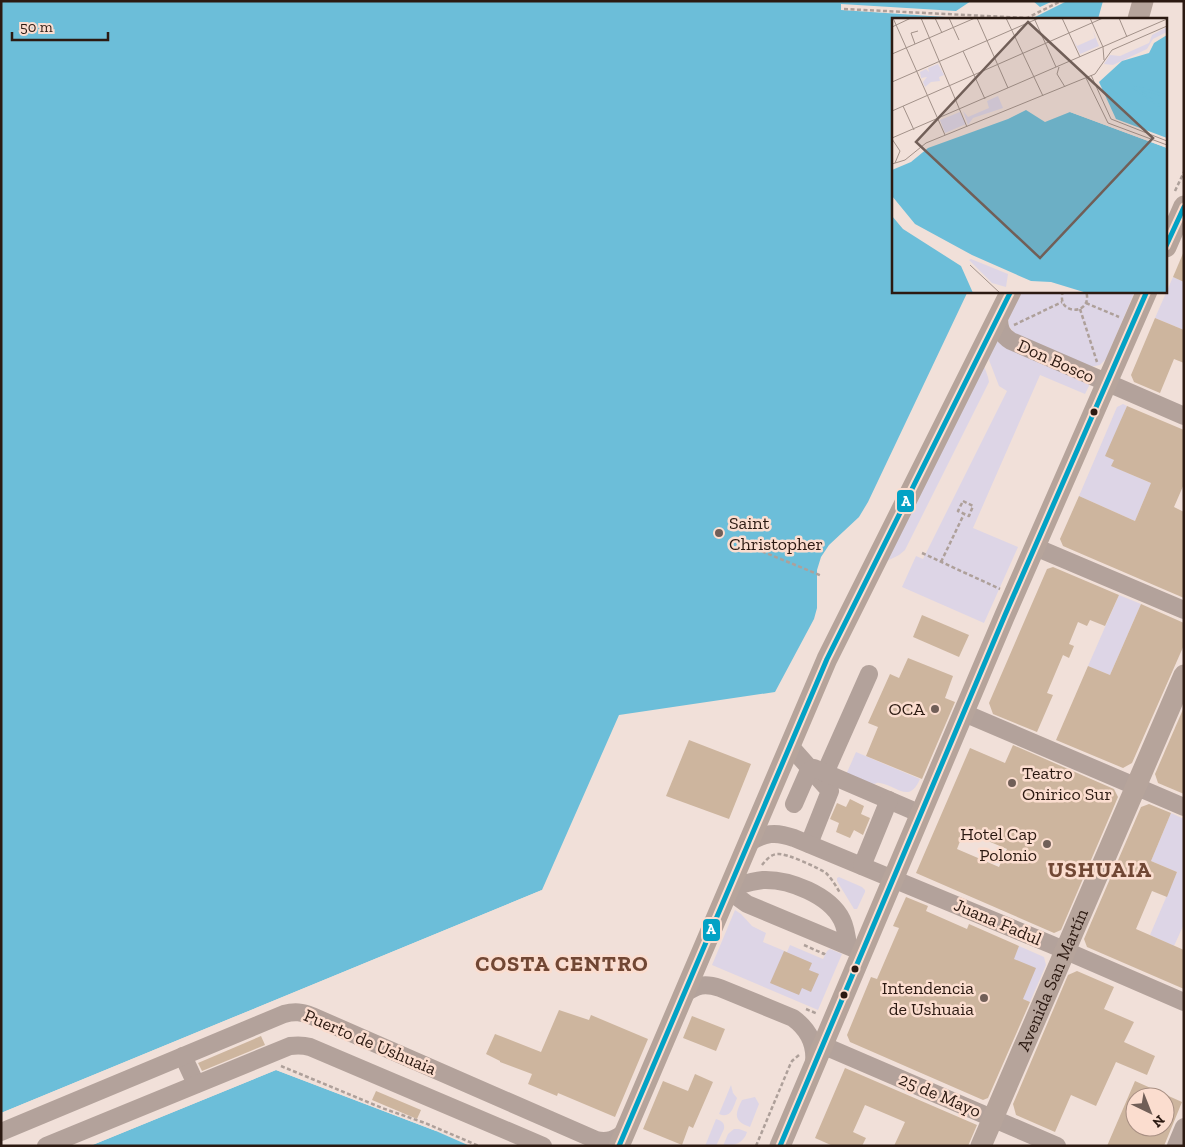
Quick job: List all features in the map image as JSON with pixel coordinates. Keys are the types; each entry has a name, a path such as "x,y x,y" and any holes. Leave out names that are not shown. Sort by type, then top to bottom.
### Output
{"main road":[{"path":"1138,18 1143,1"},
{"path":"1168,242 1178,216"},
{"path":"622,1139 827,659 1008,321 1011,292"},
{"path":"780,1146 822,1045 855,949 894,879 1035,547 1147,292"},
{"name":"Avenida San Martín","path":"981,1146 1184,675"}],"street":[{"name":"Don Bosco","path":"1008,321 999,324 1001,332 1011,341 1184,416"},
{"path":"1035,547 1184,610"},
{"path":"818,771 869,674"},
{"path":"964,713 1184,807"},
{"path":"790,746 818,771 830,791 809,844"},
{"path":"794,804 808,772 818,771 921,814"},
{"path":"862,866 889,800"},
{"name":"Juana Fadul","path":"748,843 758,837 775,833 784,834 1184,1002"},
{"path":"774,881 796,886 815,894 838,912 855,949 747,904 729,888 754,882 774,881"},
{"path":"684,994 698,986 712,985 792,1018 810,1036 814,1051 813,1066"},
{"name":"Puerto de Ushuaia","path":"4,1136 183,1056 293,1011 321,1020 596,1140 602,1142 618,1138 622,1139"},
{"path":"310,1047 321,1020"},
{"name":"Puerto de Ushuaia","path":"46,1146 290,1046 304,1045 543,1146"},
{"name":"25 de Mayo","path":"822,1045 1057,1146"},
{"path":"183,1056 196,1084"},
{"path":"1176,1146 1184,1127"}],"path":[{"path":"844,9 1027,18 1061,1"},
{"path":"1062,292 1062,302 1068,308 1076,310 1086,303 1088,299 1086,292"},
{"path":"1016,330 1008,321 1062,302"},
{"path":"1086,303 1120,318"},
{"path":"1080,309 1097,362"},
{"path":"1092,363 1102,359"},
{"path":"963,502 973,506 968,516 964,514 958,511 963,502"},
{"path":"941,562 964,514"},
{"path":"732,539 822,576"},
{"path":"922,553 1004,591"},
{"path":"274,1063 382,1108 425,1122 479,1146"}],"shaded area":[{"path":"1173,277 1184,282 1184,330 1155,318"},
{"path":"1019,292 1135,292 1106,359 1100,365 1090,367 1015,334 1008,321"},
{"path":"998,334 1091,382 1085,394 1040,375 973,528 1018,547 984,623 902,587 916,556 923,559 1007,391 999,386 989,360"},
{"path":"984,366 989,382 905,550 885,562"},
{"path":"1123,404 1127,406 1106,456 1114,460 1112,466 1155,485 1146,495 1135,521 1079,496 1117,407"},
{"path":"1119,595 1141,604 1110,675 1088,666"},
{"path":"856,752 920,779 912,791 907,792 880,783 872,784 845,777"},
{"path":"1171,813 1184,819 1184,924 1174,946 1150,935 1177,872 1151,861"},
{"path":"839,877 865,890 857,909 854,909 837,881"},
{"path":"735,910 752,926 766,933 763,942 787,952 790,945 823,959 830,949 842,954 818,1010 712,965"},
{"path":"1019,946 1044,957 1046,965 1030,1002 1000,989"},
{"path":"731,1085 733,1093 737,1098 729,1114 719,1114"},
{"path":"755,1097 759,1104 750,1127 738,1120 737,1113 742,1100"},
{"path":"716,1119 723,1122 724,1129 716,1146 705,1146"},
{"path":"734,1129 747,1132 746,1136 738,1143 723,1146 728,1134"}],"water":[{"path":"1,1 1103,1 1098,18 892,18 892,292 968,292 868,502 859,517 829,545 821,557 817,570 817,608 814,619 775,692 619,715 542,890 1,1113"},
{"path":"276,1070 436,1131 470,1146 90,1146"}],"pier":[{"path":"971,1 1033,1 1040,7 1053,1 1067,1 1033,18 960,18 841,10 841,4 956,11"},
{"path":"542,890 540,894 1,1115 1,1113"},
{"path":"276,1067 437,1128 436,1131 276,1070 87,1146 89,1143"}],"building":[{"path":"1184,251 1184,282 1173,277"},
{"path":"1155,318 1184,330 1184,363 1174,359 1160,393 1134,382 1131,375"},
{"path":"1127,406 1184,430 1184,484 1174,507 1184,512 1184,598 1063,546 1060,539 1079,496 1135,521 1151,483 1111,466 1114,460 1105,456"},
{"path":"1053,567 1119,595 1105,626 1090,620 1087,626 1078,622 1069,644 1074,646 1069,658 1063,655 1047,693 1053,695 1037,732 993,714 989,703 1047,569"},
{"path":"1141,604 1184,623 1184,645 1132,763 1123,768 1056,740 1088,666 1110,675"},
{"path":"922,615 969,635 959,657 913,637"},
{"path":"908,658 953,676 945,698 955,702 922,779 866,756 878,727 868,723 890,674 899,678"},
{"path":"1184,707 1184,794 1158,783 1155,774"},
{"path":"689,740 751,764 729,819 666,796"},
{"path":"1013,745 1114,789 1118,797 1061,930 1054,933 916,873 970,748 1005,763","holes":["964,831 1007,849 999,867 957,849"]},
{"path":"850,799 864,806 861,814 870,818 863,835 854,830 850,838 836,832 839,823 830,819 837,803 846,807"},
{"path":"1149,804 1171,813 1151,861 1177,872 1167,897 1152,891 1136,929 1184,950 1184,989 1087,947 1084,939 1141,807"},
{"path":"906,897 928,906 926,911 967,929 969,924 1019,946 1014,959 1036,968 1023,999 1030,1002 988,1098 983,1100 850,1042 847,1035 871,977 877,979 899,928 893,926"},
{"path":"784,951 812,963 809,970 819,974 811,992 802,988 799,995 770,983"},
{"path":"1077,971 1114,987 1104,1009 1134,1022 1124,1042 1155,1056 1147,1075 1116,1062 1096,1106 1071,1095 1055,1132 1016,1115 1013,1104 1068,975"},
{"path":"559,1010 589,1020 591,1015 648,1039 615,1117 558,1093 557,1096 528,1084 532,1074 500,1062 486,1054 495,1034 541,1052"},
{"path":"692,1016 725,1029 716,1051 683,1038"},
{"path":"261,1036 265,1045 202,1071 198,1063"},
{"path":"845,1068 977,1125 968,1146 894,1146 905,1122 865,1105 853,1132 866,1138 862,1146 833,1146 815,1138"},
{"path":"695,1074 713,1082 693,1128 689,1126 682,1145 643,1129 663,1081 688,1091"},
{"path":"1135,1081 1148,1087 1132,1087"},
{"path":"376,1091 421,1110 417,1119 372,1100"},
{"path":"1175,1099 1182,1102 1175,1119"},
{"path":"1125,1104 1125,1137 1168,1137 1164,1146 1107,1146"}],"transit line":[{"name":"A","path":"1168,242 1184,207"},
{"name":"A","path":"619,1146 827,659 1010,292"},
{"name":"A","path":"780,1146 1005,615 1147,292"}],"place":[{"name":"Saint Christopher","path":"719,533"},
{"name":"OCA","path":"935,709"},
{"name":"Teatro Onirico Sur","path":"1012,783"},
{"name":"Hotel Cap Polonio","path":"1047,844"},
{"name":"Intendencia de Ushuaia","path":"984,998"}],"district":[{"name":"USHUAIA","path":"1100,869"},
{"name":"COSTA CENTRO","path":"562,963"}]}
